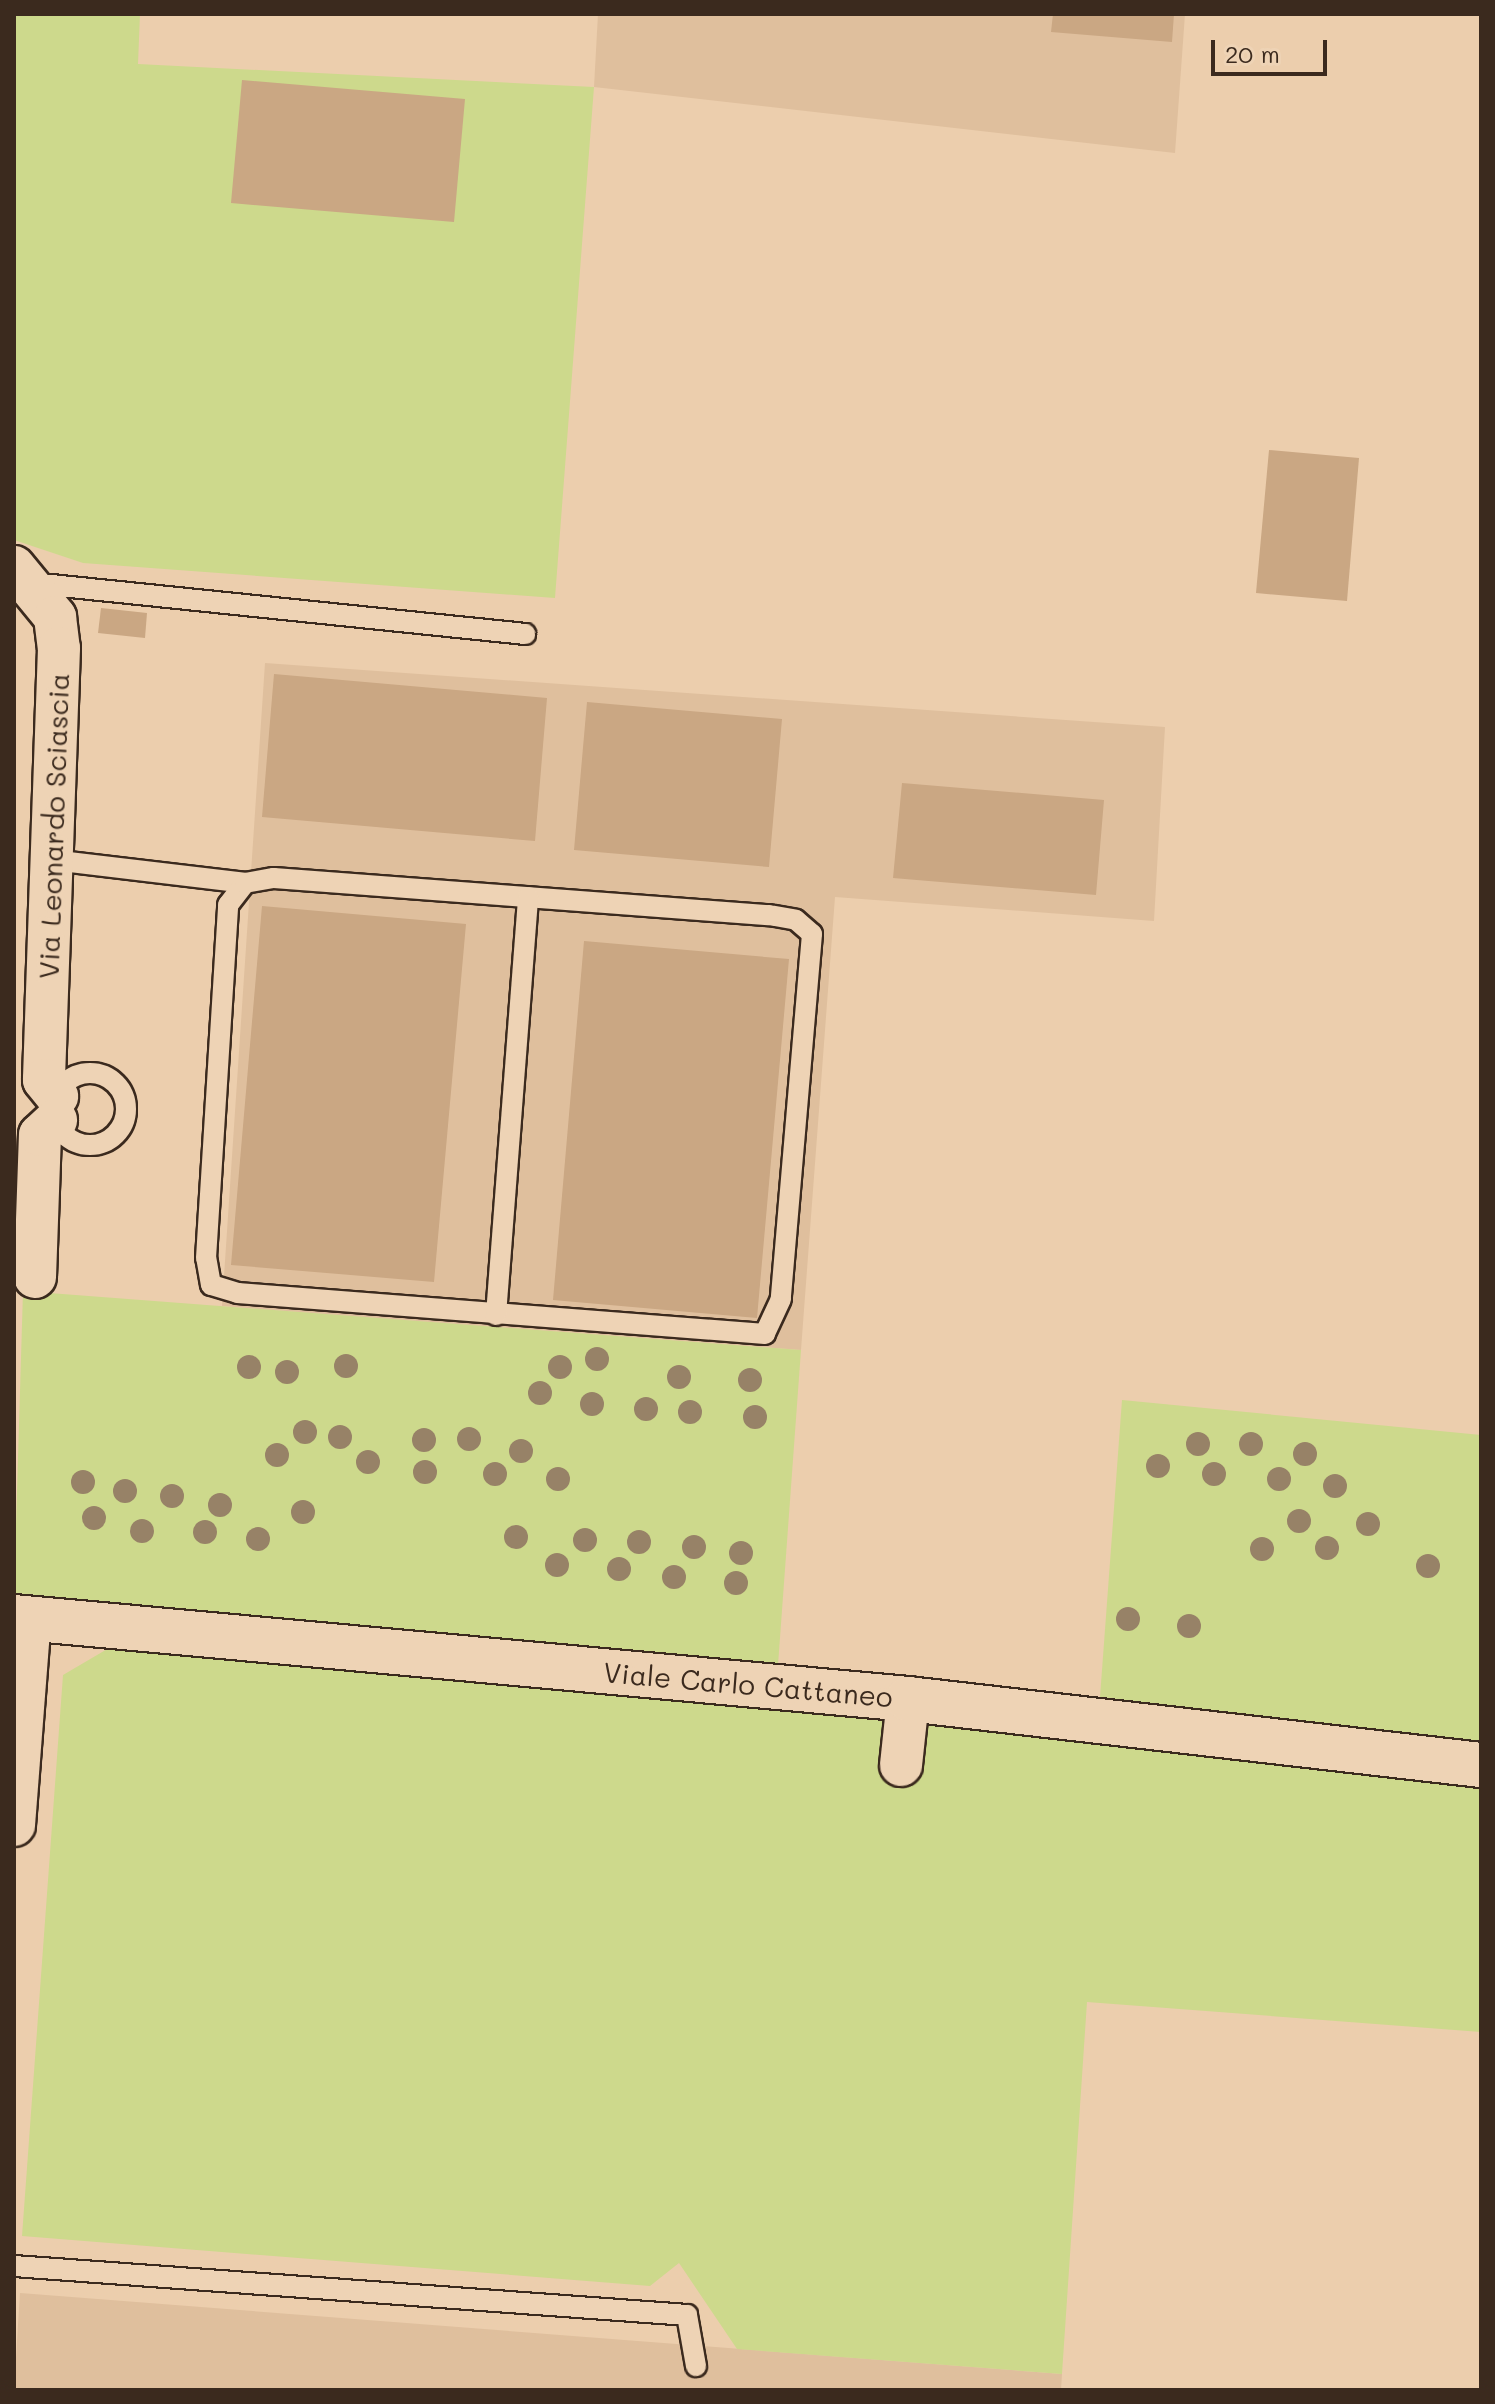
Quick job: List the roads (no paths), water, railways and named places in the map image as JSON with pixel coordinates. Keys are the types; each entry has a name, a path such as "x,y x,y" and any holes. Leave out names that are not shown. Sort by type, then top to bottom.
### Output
{"street":[{"name":"Via Leonardo Sciascia","path":"22,575 55,617 59,648 44,1080 57,1108 40,1135 35,1277"},
{"name":"Viale Carlo Cattaneo","path":"22,1618 908,1699 1481,1765"},
{"path":"14,1825 22,1618"},
{"path":"901,1765 908,1699"}],"lane":[{"path":"22,575 525,634"},
{"path":"53,860 245,883 274,878 769,915 796,920 812,934 781,1299 765,1334 238,1293 211,1285 206,1258 228,905 245,883"},
{"path":"496,1315 528,897"},
{"path":"14,2266 687,2315 696,2366"}]}
